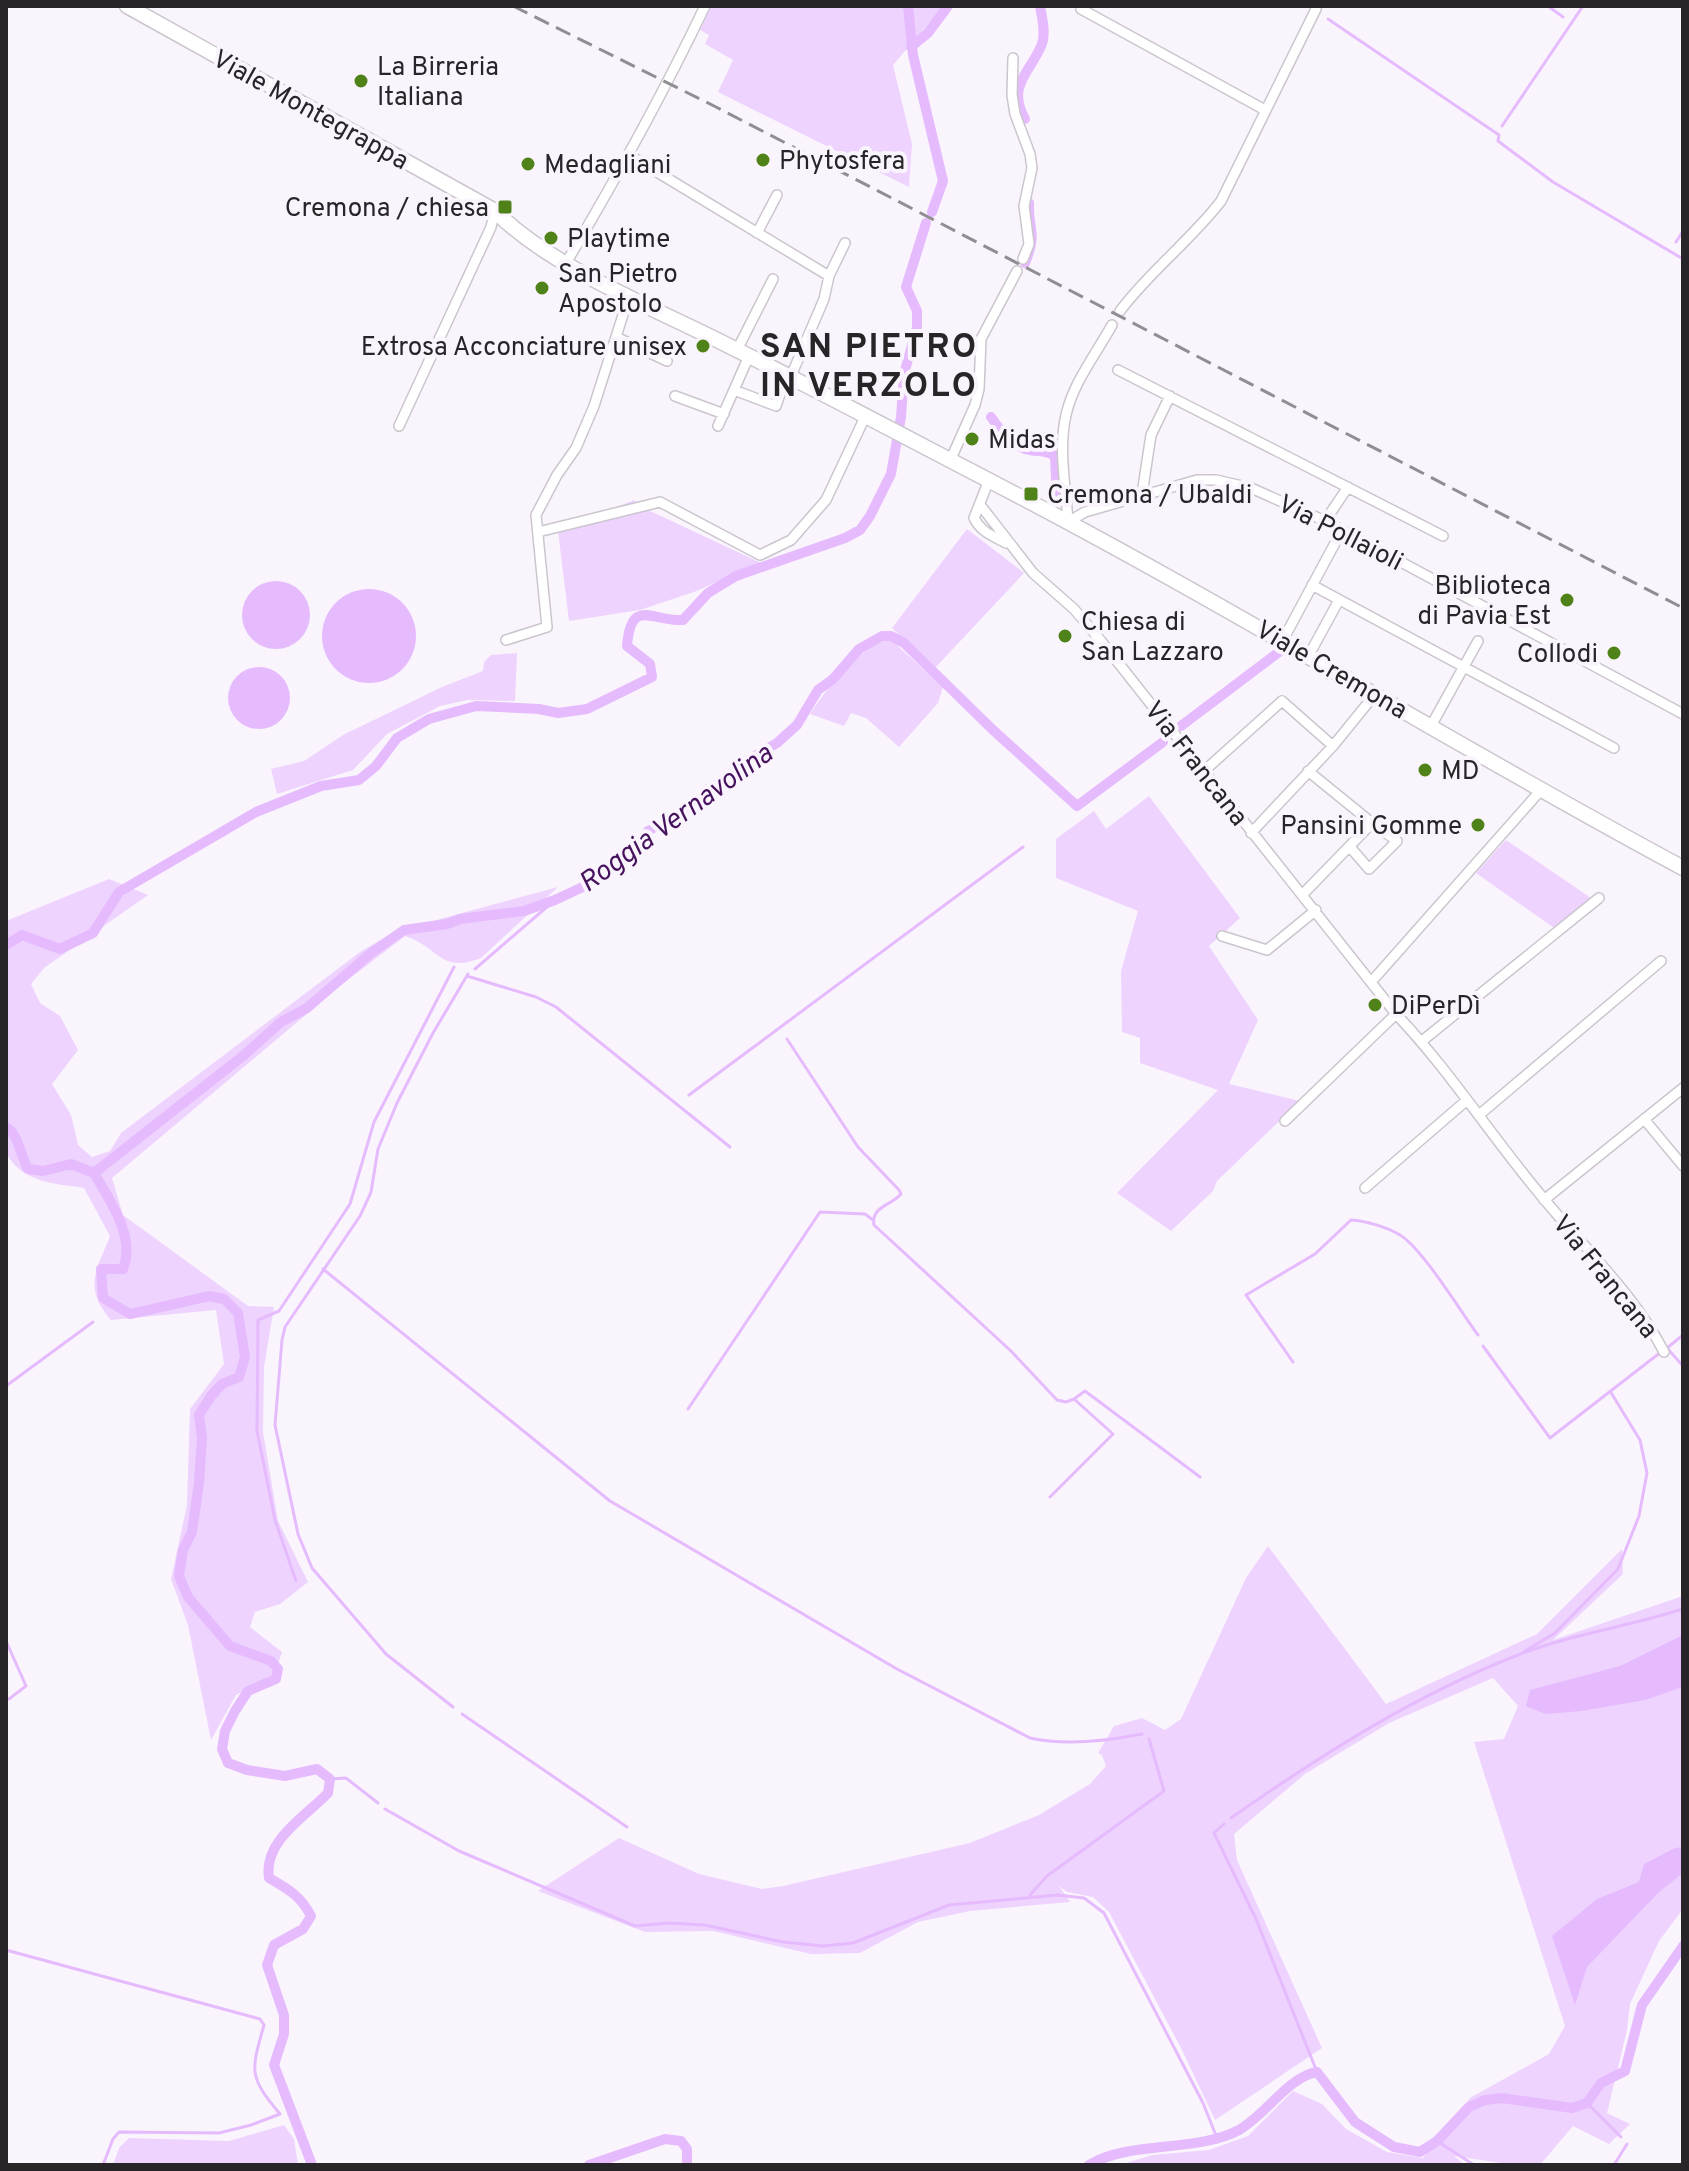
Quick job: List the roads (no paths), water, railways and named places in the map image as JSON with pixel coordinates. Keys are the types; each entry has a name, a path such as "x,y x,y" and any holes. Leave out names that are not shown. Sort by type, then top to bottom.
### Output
{"main road":[{"name":"Viale Montegrappa","path":"127,6 495,211 510,226 566,263 743,353"},
{"name":"Viale Cremona","path":"743,353 1068,522 1283,640 1541,790 1683,868"}],"street":[{"path":"566,263 669,83 705,6"},
{"path":"1120,311 1139,286 1201,227 1221,201 1315,6"},
{"path":"1081,9 1265,110"},
{"path":"1013,58 1015,114 1032,168 1024,206 1029,244 1023,259"},
{"path":"629,155 829,276"},
{"path":"757,233 777,195"},
{"path":"399,426 491,227 495,211"},
{"path":"734,390 776,406 824,299 829,276 845,243"},
{"path":"950,461 975,405 979,389 981,339 985,327 1017,271"},
{"path":"718,426 773,279"},
{"path":"506,640 547,627 536,515 576,448 594,406 629,296"},
{"path":"1068,522 1062,441 1066,413 1084,371 1112,325"},
{"path":"616,337 667,361"},
{"path":"1118,370 1443,536"},
{"path":"675,396 724,414"},
{"path":"1142,494 1151,435 1170,396"},
{"path":"538,532 660,502 760,555 791,540 826,500 865,417"},
{"name":"Via Francana","path":"989,480 974,518 979,527 1012,547"},
{"name":"Via Pollaioli","path":"1068,522 1085,512 1197,480 1216,480 1251,488 1325,521 1683,714"},
{"path":"1325,521 1348,487"},
{"name":"Via Francana","path":"981,506 1033,573 1074,609 1092,630 1251,833 1304,893 1396,1014 1422,1041 1544,1200 1650,1325 1664,1352"},
{"path":"1283,640 1342,530"},
{"path":"1312,585 1614,748"},
{"path":"1309,655 1339,600"},
{"path":"1431,726 1478,641"},
{"path":"1251,833 1333,746 1376,693"},
{"path":"1204,771 1282,701 1333,746"},
{"path":"1308,771 1397,841 1369,869 1350,847"},
{"path":"1372,981 1541,790"},
{"path":"1304,893 1372,823"},
{"path":"1422,1041 1599,898"},
{"path":"1222,936 1267,950 1316,910"},
{"path":"1479,1115 1661,961"},
{"path":"1285,1121 1396,1014"},
{"path":"1544,1200 1683,1088"},
{"path":"1365,1188 1467,1100"},
{"path":"1644,1119 1683,1166"}],"waterway":[{"path":"908,6 913,55 943,181 932,212"},
{"path":"911,47 928,33 948,6"},
{"name":"Roggia Vernavolina","path":"1025,119 1018,97 1019,88 1043,40 1040,6"},
{"path":"1548,6 1563,17"},
{"path":"1502,126 1583,6"},
{"path":"1328,19 1499,135 1498,141 1553,182 1683,259"},
{"name":"Roggia Vernavolina","path":"1025,263 1032,238 1029,203"},
{"path":"6,945 22,935 60,949 93,933 119,892 256,812 321,786 359,780 376,766 397,738 429,719 476,706 558,713 587,709 652,677 650,664 627,646 629,631 638,616 683,620 708,593 736,576 860,530 891,474 901,417 904,374 917,327 917,311 906,287 926,223"},
{"path":"1676,242 1683,231"},
{"name":"Roggia Vernavolina","path":"991,417 1018,446 1055,456 1057,501"},
{"name":"Roggia Vernavolina","path":"94,1173 243,1056 281,1022 307,1008 371,953 404,930 524,911 587,885 624,853 638,850 648,831 703,800 708,789 727,779 741,764 777,743 797,725 818,690 833,679 859,649 882,636 891,636 904,643 1077,806 1163,742"},
{"name":"Roggia Vernavolina","path":"1181,726 1279,652"},
{"path":"689,1095 1023,847"},
{"path":"475,969 555,900"},
{"path":"296,1581 275,1520 257,1431 258,1320 279,1311 350,1204 374,1122 454,967"},
{"path":"453,1707 386,1654 312,1568 298,1534 275,1425 285,1327 360,1216 371,1192 378,1149 397,1103 468,974"},
{"path":"467,976 536,997 556,1007 730,1147"},
{"path":"787,1039 858,1147 901,1194 879,1210 874,1225 1011,1351 1057,1400 1066,1402 1074,1399 1113,1434 1050,1497"},
{"path":"6,1127 17,1140 28,1169 43,1171 71,1164 94,1173 107,1195 124,1232 126,1257 123,1269 101,1269 103,1298 130,1314 209,1296 224,1299 238,1313 245,1357 239,1377 222,1384 199,1415 202,1438 199,1483 192,1532 183,1550 179,1576 188,1597 230,1646 271,1661 278,1669 276,1679 248,1691 235,1711 225,1731 222,1749 228,1763 247,1770 285,1776 317,1769 330,1779 328,1793 279,1841 269,1865 269,1878 298,1898 311,1916 303,1929 274,1945 267,1965 284,2015 284,2034 274,2065 312,2165"},
{"path":"688,1409 820,1212 865,1214 873,1220"},
{"path":"1293,1362 1246,1295 1315,1254 1351,1220 1383,1227 1409,1242 1430,1266 1478,1335"},
{"path":"323,1269 610,1501 897,1669 1030,1738 1086,1742 1142,1734"},
{"path":"6,1386 93,1322"},
{"path":"1683,1335 1667,1348 1683,1366"},
{"path":"1483,1346 1550,1438 1661,1352"},
{"path":"1074,1399 1085,1391 1200,1477"},
{"path":"1525,1651 1555,1633 1618,1569 1639,1516 1647,1473 1640,1440 1610,1391"},
{"path":"1231,1818 1370,1728 1442,1688 1518,1655 1557,1642 1683,1609"},
{"path":"6,1641 26,1686 9,1699"},
{"path":"462,1714 627,1827"},
{"path":"1030,1895 1047,1876 1164,1791 1149,1739"},
{"path":"330,1779 346,1778 378,1803"},
{"path":"385,1809 459,1851 635,1926 668,1923 705,1925 783,1942 823,1946 853,1943 949,1905 1058,1895 1084,1898 1104,1913 1203,2103 1217,2138"},
{"path":"1224,1824 1214,1833 1256,1919 1317,2072"},
{"path":"1089,2165 1124,2152 1222,2137 1249,2123 1296,2081 1317,2072 1355,2122 1394,2147 1420,2152 1437,2141 1469,2107 1485,2100 1502,2098 1572,2108 1587,2103 1601,2083 1625,2071 1642,2005 1683,1946"},
{"path":"6,1950 260,2019 264,2025 255,2072 262,2091 280,2114 219,2133 119,2132 103,2165"},
{"path":"1587,2103 1621,2137"},
{"path":"589,2165 665,2139 681,2141 687,2149 687,2165"},
{"path":"1437,2141 1474,2165"},
{"path":"1614,2165 1627,2144"}],"railway":[{"path":"513,6 716,107 1683,608"}],"place":[{"name":"La Birreria Italiana","path":"361,81"},
{"name":"Phytosfera","path":"763,160"},
{"name":"Medagliani","path":"528,164"},
{"name":"Cremona / chiesa","path":"505,207"},
{"name":"Playtime","path":"551,238"},
{"name":"San Pietro Apostolo","path":"542,288"},
{"name":"Extrosa Acconciature unisex","path":"703,346"},
{"name":"Midas","path":"972,439"},
{"name":"Cremona / Ubaldi","path":"1031,494"},
{"name":"Biblioteca di Pavia Est","path":"1567,600"},
{"name":"Chiesa di San Lazzaro","path":"1065,636"},
{"name":"Collodi","path":"1614,653"},
{"name":"MD","path":"1425,770"},
{"name":"Pansini Gomme","path":"1478,825"},
{"name":"DiPerDì","path":"1375,1005"}],"district":[{"name":"SAN PIETRO IN VERZOLO","path":"869,364"}]}
